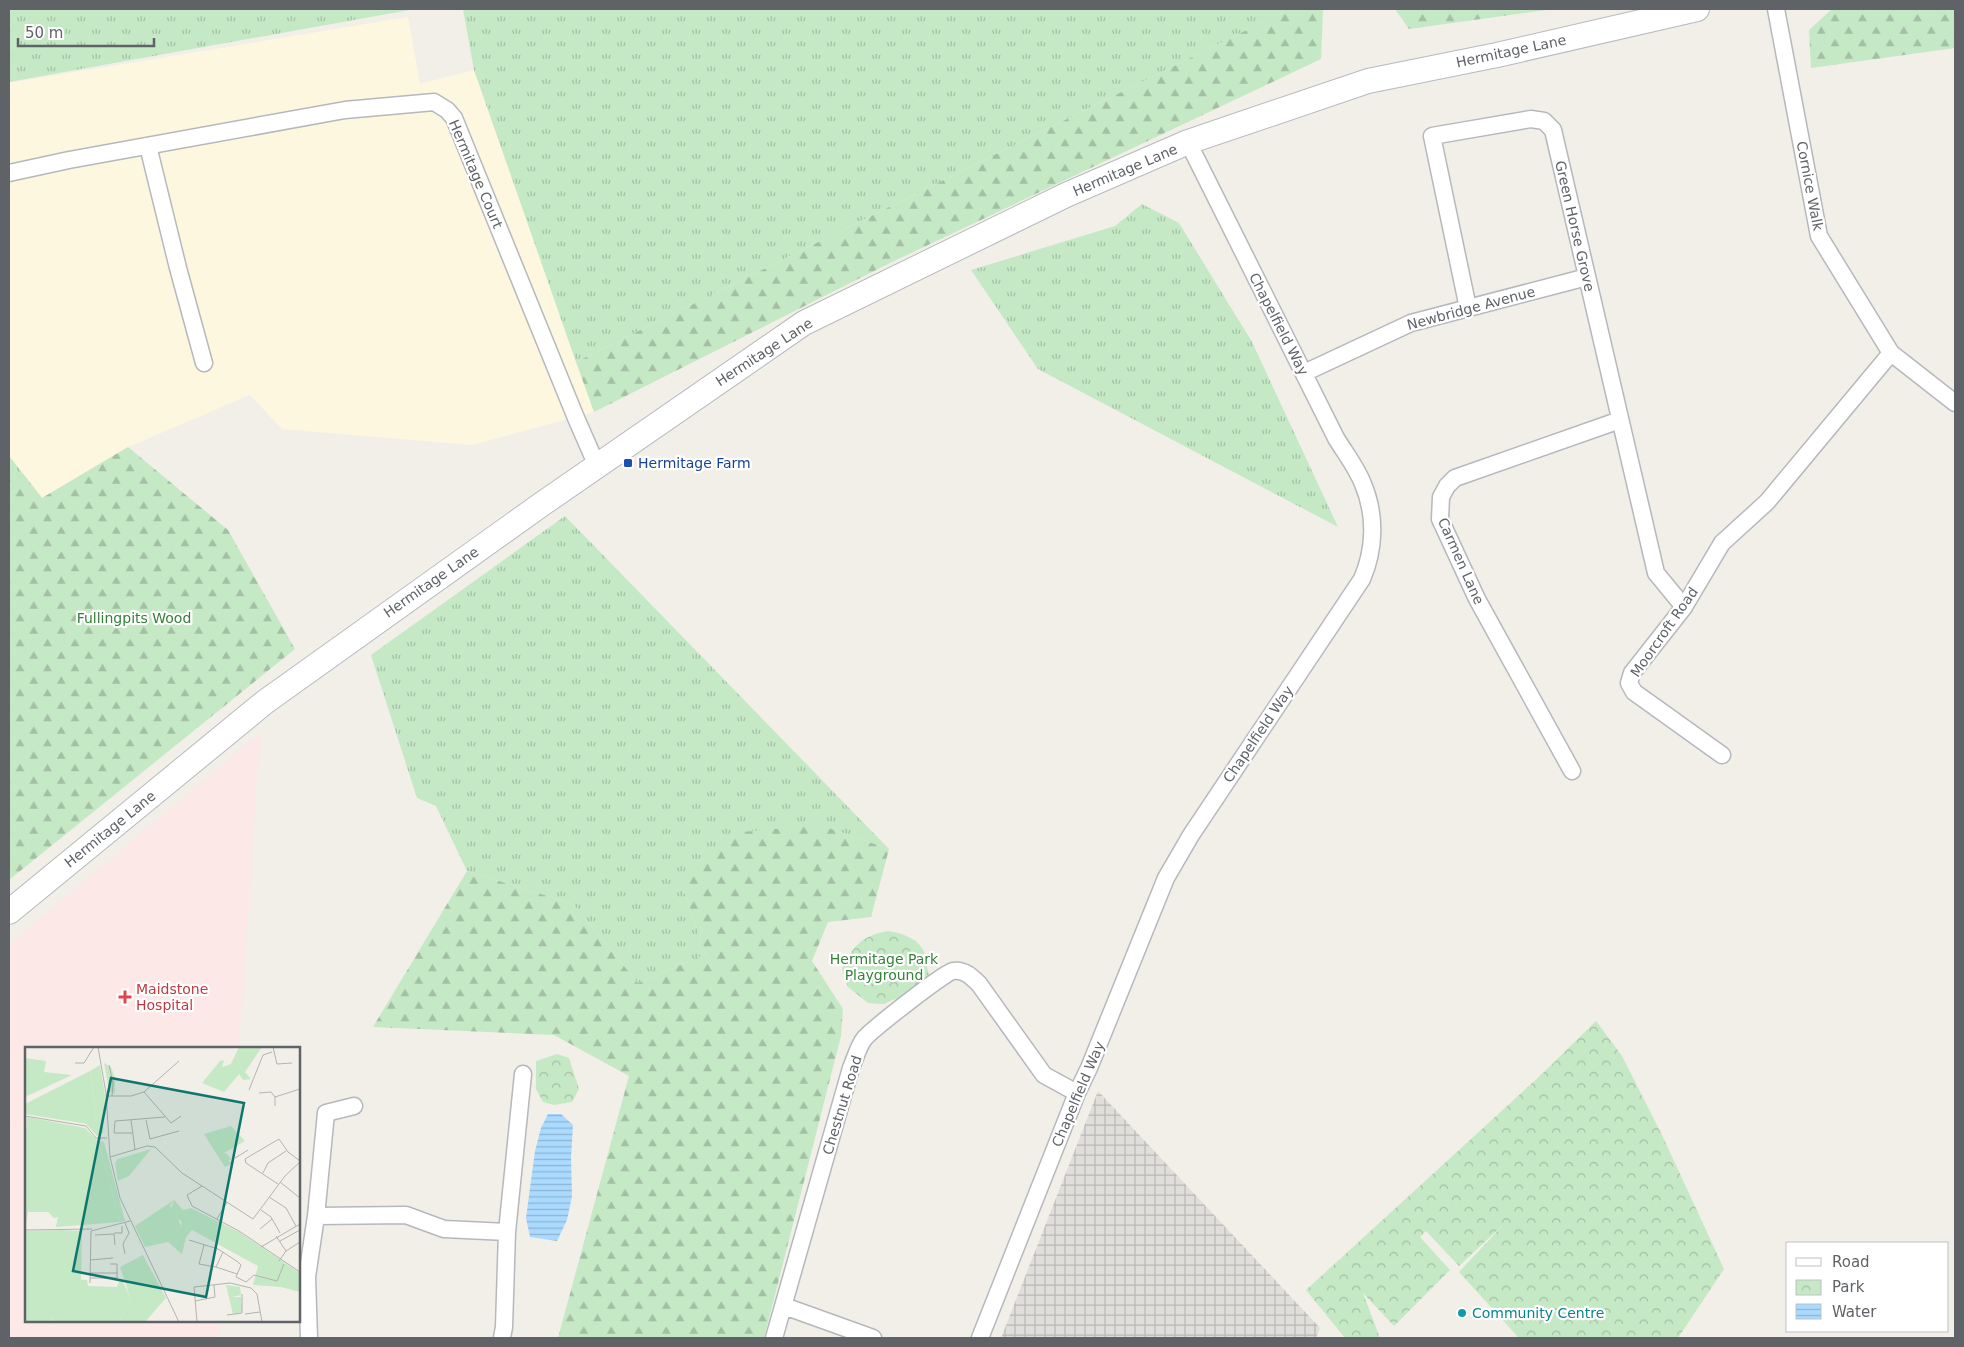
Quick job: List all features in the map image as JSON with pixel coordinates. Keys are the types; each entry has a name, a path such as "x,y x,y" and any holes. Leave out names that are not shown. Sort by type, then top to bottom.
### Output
{"main road":[{"name":"Hermitage Lane","path":"9,912 265,702 597,466 804,323 1066,195 1188,142 1368,81 1698,9"}],"street":[{"name":"Cornice Walk","path":"1776,9 1819,236 1891,354 1955,403"},
{"name":"Hermitage Court","path":"9,173 69,160 345,110 434,102 447,110 454,118 597,466"},
{"name":"Green Horse Grove","path":"1468,308 1432,136 1531,119 1544,121 1553,130 1656,573 1684,607"},
{"name":"Chapelfield Way","path":"980,1338 1077,1093 1089,1068 1166,878 1178,856 1362,579 1369,564 1373,525 1370,506 1363,484 1336,438 1188,142"},
{"path":"148,146 204,363"},
{"name":"Newbridge Avenue","path":"1304,373 1411,323 1587,277"},
{"name":"Moorcroft Road","path":"1722,754 1634,692 1629,683 1632,673 1684,607 1722,543 1767,502 1891,354"},
{"name":"Carmen Lane","path":"1572,771 1477,600 1440,519 1441,497 1446,486 1455,478 1620,420"},
{"name":"Chestnut Road","path":"774,1338 851,1068 864,1039 938,979 952,971 963,972 972,977 1044,1075 1077,1093"},
{"path":"502,1338 507,1232 524,1074"},
{"path":"308,1338 307,1277 316,1216 326,1113 354,1106"},
{"path":"316,1216 406,1215 444,1229 507,1232"},
{"path":"784,1306 873,1338"}],"shaded area":[{"path":"408,17 420,84 474,70 594,412 472,445 282,429 250,395 128,447 42,498 9,456 9,83"},
{"name":"Maidstone Hospital","path":"260,733 239,1047 25,1047 25,1322 221,1322 219,1338 9,1338 9,945"},
{"path":"1098,1091 1320,1328 1316,1338 1001,1338"}],"green space":[{"path":"9,9 409,9 409,10 9,82"},
{"path":"463,9 1289,9 576,362 474,70"},
{"path":"1289,9 1323,9 1321,59 890,263 594,412 576,362"},
{"path":"1395,9 1553,9 1409,29"},
{"path":"1832,9 1955,9 1955,48 1811,68 1809,30"},
{"path":"1142,204 1179,223 1252,342 1338,527 1038,369 971,270 1115,226"},
{"name":"Fullingpits Wood","path":"128,447 228,530 295,649 9,880 9,495 29,481 42,498"},
{"path":"9,456 29,481 9,495"},
{"path":"565,516 889,849 820,825 681,883 706,954 638,983 573,904 467,871 436,806 417,798 371,655"},
{"path":"820,825 889,849 871,917 828,922 812,961 843,1009 841,1036 764,1338 558,1338 629,1076 554,1035 373,1027 467,871 573,904 638,983 706,954 681,883 731,833"},
{"name":"Hermitage Park Playground","path":"888,931 911,938 921,946 926,958 929,975 902,1000 895,999 884,1004 868,1003 848,987 842,969 850,954 859,943 871,936"},
{"path":"1596,1021 1622,1056 1662,1135 1724,1269 1678,1338 1519,1338 1459,1272 1504,1224 1459,1266 1426,1231 1420,1237 1450,1270 1394,1326 1363,1293 1380,1338 1345,1338 1306,1290 1541,1075"},
{"path":"557,1054 569,1058 579,1089 572,1102 554,1105 543,1102 536,1089 536,1061"}],"water":[{"path":"548,1114 561,1114 573,1125 571,1158 572,1196 567,1220 557,1241 530,1237 526,1218 535,1151 541,1128"}],"place":[{"name":"Hermitage Farm","path":"628,463"},
{"name":"Maidstone Hospital","path":"125,997"},
{"name":"Community Centre","path":"1462,1313"}]}
